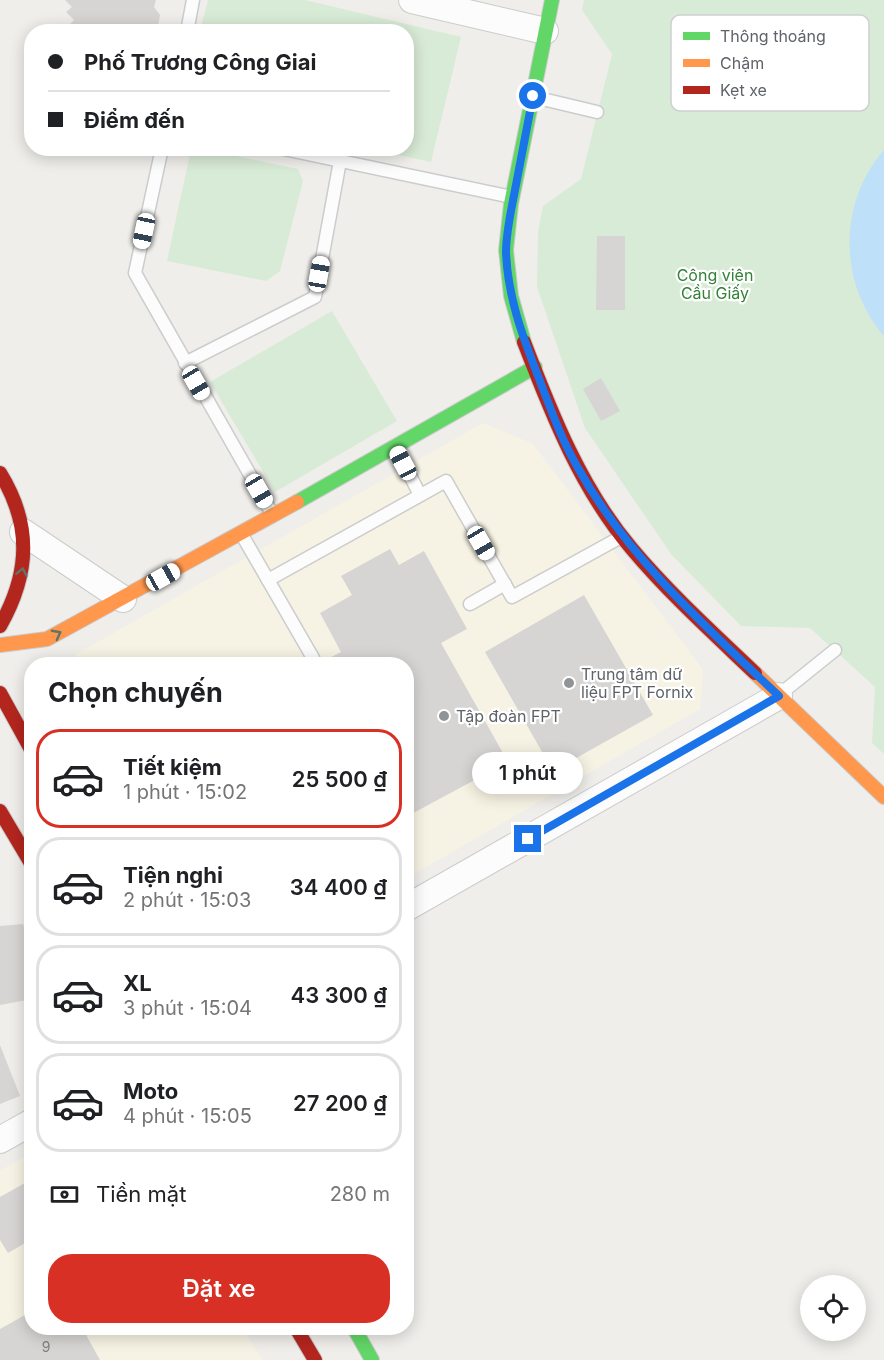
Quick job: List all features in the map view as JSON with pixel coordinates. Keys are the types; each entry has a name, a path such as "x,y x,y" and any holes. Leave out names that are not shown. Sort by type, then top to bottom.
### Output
{"street":[{"path":"412,0 545,31"},
{"path":"552,0 507,234 507,273 516,318 556,423 577,467 631,548 692,613 884,797"},
{"path":"0,645 47,639 242,534 535,367"},
{"path":"0,473 16,505 22,532 24,564 18,590 0,626"},
{"path":"22,532 123,599"},
{"path":"0,693 5,714 24,740"},
{"path":"414,903 779,696"},
{"path":"0,811 24,852"},
{"path":"0,1140 24,1126"},
{"path":"300,1335 315,1360"},
{"path":"358,1335 372,1360"}],"lane":[{"path":"188,24 193,0"},
{"path":"533,96 597,112"},
{"path":"160,156 135,273 273,516"},
{"path":"317,156 514,198"},
{"path":"186,363 315,297 340,161"},
{"path":"394,447 420,495"},
{"path":"268,580 446,481 512,597 622,536"},
{"path":"242,534 312,657"},
{"path":"470,603 505,584"},
{"path":"779,696 835,650"}],"shaded area":[{"path":"483,423 533,444 703,670 700,709 414,874 414,657 74,657"},
{"path":"24,1157 24,1335 247,1335 262,1360 0,1360 0,1171"}],"green space":[{"path":"208,0 305,0 406,24 202,24"},
{"name":"Công viên Cầu Giấy","path":"584,0 884,0 884,754 872,743 875,687 810,628 741,626 671,554 585,428 537,287 538,232 543,206 581,179 612,54 582,10"},
{"path":"414,26 461,37 431,162 404,156 414,156"},
{"path":"190,156 236,156 298,169 303,181 280,271 266,281 167,261"},
{"path":"332,311 397,421 275,492 210,382"}],"water":[{"path":"884,150 884,336 869,315 858,292 852,268 850,243 852,218 858,194 869,171"}],"building":[{"path":"65,0 156,0 154,7 160,15 158,24 70,24 74,20 66,12 72,7"},
{"path":"597,236 625,236 625,310 596,310"},
{"path":"601,378 620,411 601,421 583,389"},
{"name":"Tập đoàn FPT","path":"390,549 399,565 424,551 467,629 441,643 508,762 414,813 414,657 331,657 341,652 320,613 352,595 341,576"},
{"name":"Trung tâm dữ liệu FPT Fornix","path":"584,595 653,715 553,771 485,652"},
{"path":"23,924 24,1000 0,1005 0,926"},
{"path":"0,1045 20,1096 0,1104"},
{"path":"24,1184 24,1244 8,1253 0,1240 0,1197"},
{"path":"24,1316 24,1335 86,1335 100,1360 0,1360 0,1329"}],"traffic: fast":[{"path":"524,342 511,296 506,250 511,204 552,0"},
{"path":"297,502 535,367"},
{"path":"358,1335 372,1360"}],"traffic: slow":[{"path":"0,645 47,639 297,502"},
{"path":"755,673 884,797"}],"traffic: jam":[{"path":"524,342 569,450 614,526 661,581 755,673"},
{"path":"0,473 18,511 23,549 22,568 17,587 0,626"},
{"path":"0,693 24,736"},
{"path":"0,811 24,852"},
{"path":"300,1335 315,1360"}],"place":[{"name":"Trung tâm dữ liệu FPT Fornix","path":"569,683"},
{"name":"Tập đoàn FPT","path":"444,716"}],"route":[{"path":"528,839 779,696 692,613 631,548 577,467 556,423 524,343 516,318 507,273 506,250 511,204 533,96"}]}
